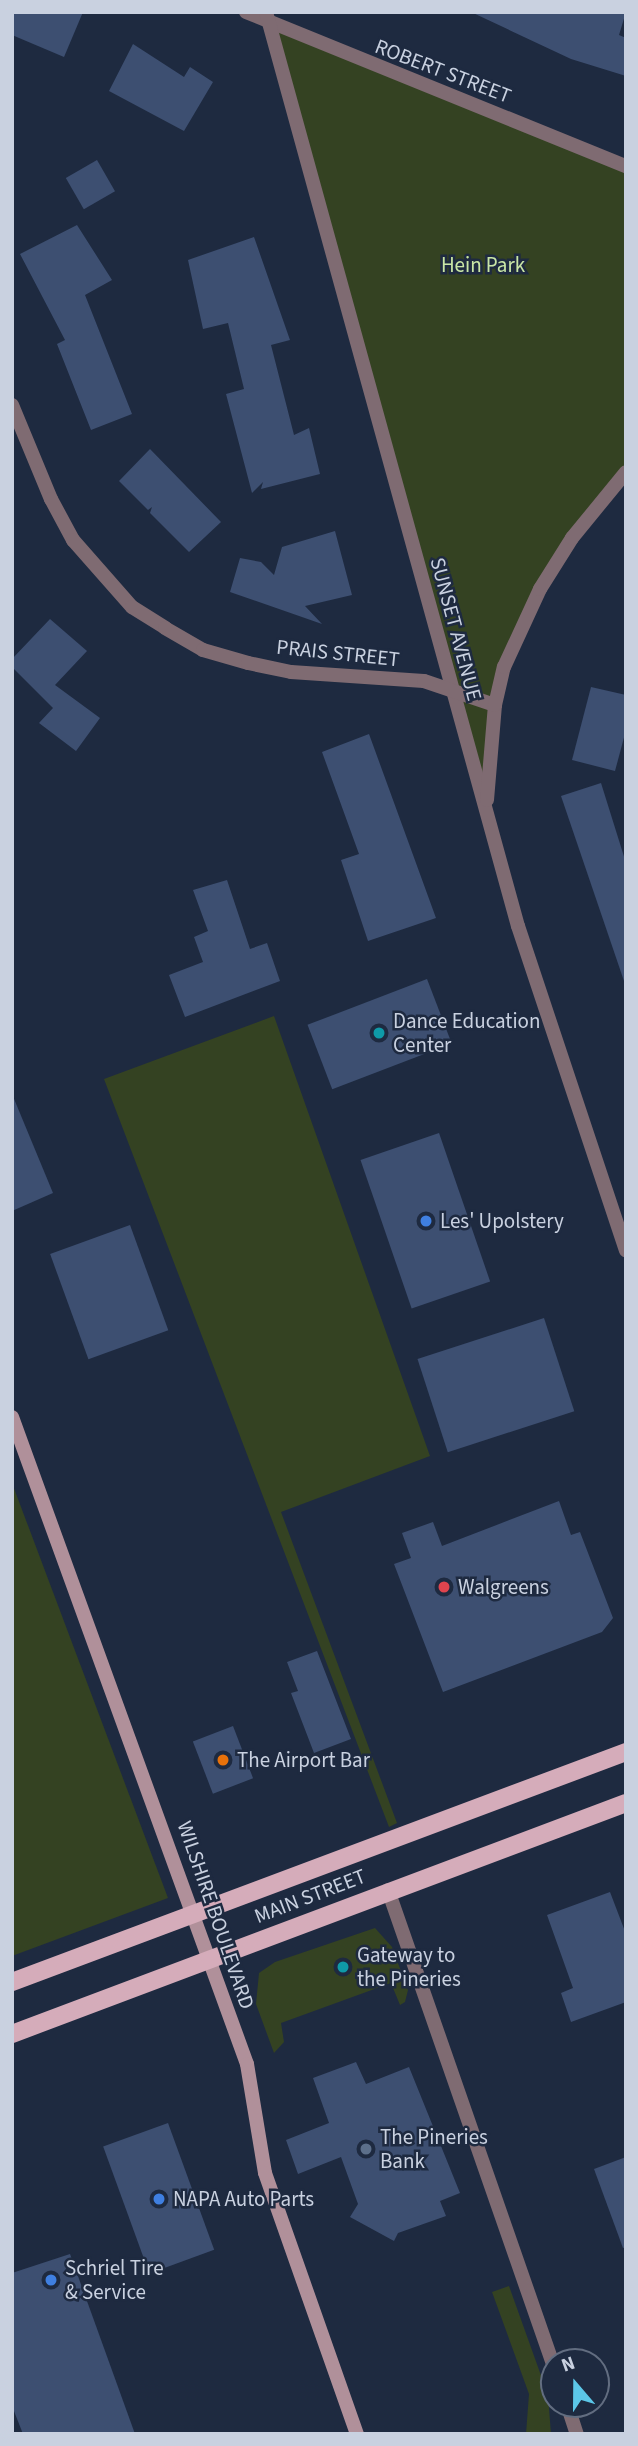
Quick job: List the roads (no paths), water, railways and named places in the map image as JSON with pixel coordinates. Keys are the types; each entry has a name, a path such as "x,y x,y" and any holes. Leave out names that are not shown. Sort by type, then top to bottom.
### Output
{"main road":[{"name":"MAIN STREET","path":"12,1982 626,1752"},
{"name":"MAIN STREET","path":"12,2034 388,1890 626,1803"}],"street":[{"name":"ROBERT STREET","path":"246,12 267,17 626,166"},
{"name":"SUNSET AVENUE","path":"267,17 450,690 562,1067 626,1250"},
{"name":"PRAIS STREET","path":"12,405 51,499 73,540 132,607 203,650 247,663 291,672 424,681 495,705"},
{"path":"487,815 495,705 504,667 540,589 572,538 626,472"},
{"name":"WILSHIRE BOULEVARD","path":"12,1417 195,1914 247,2064 265,2173 357,2434"},
{"path":"388,1890 547,2348"}],"place":[{"name":"Dance Education Center","path":"379,1033"},
{"name":"Les' Upolstery","path":"426,1221"},
{"name":"Walgreens","path":"444,1587"},
{"name":"The Airport Bar","path":"223,1760"},
{"name":"Gateway to the Pineries","path":"343,1967"},
{"name":"The Pineries Bank","path":"366,2149"},
{"name":"NAPA Auto Parts","path":"159,2199"},
{"name":"Schriel Tire & Service","path":"51,2280"}],"park label":[{"name":"Hein Park","path":"483,265"}]}
